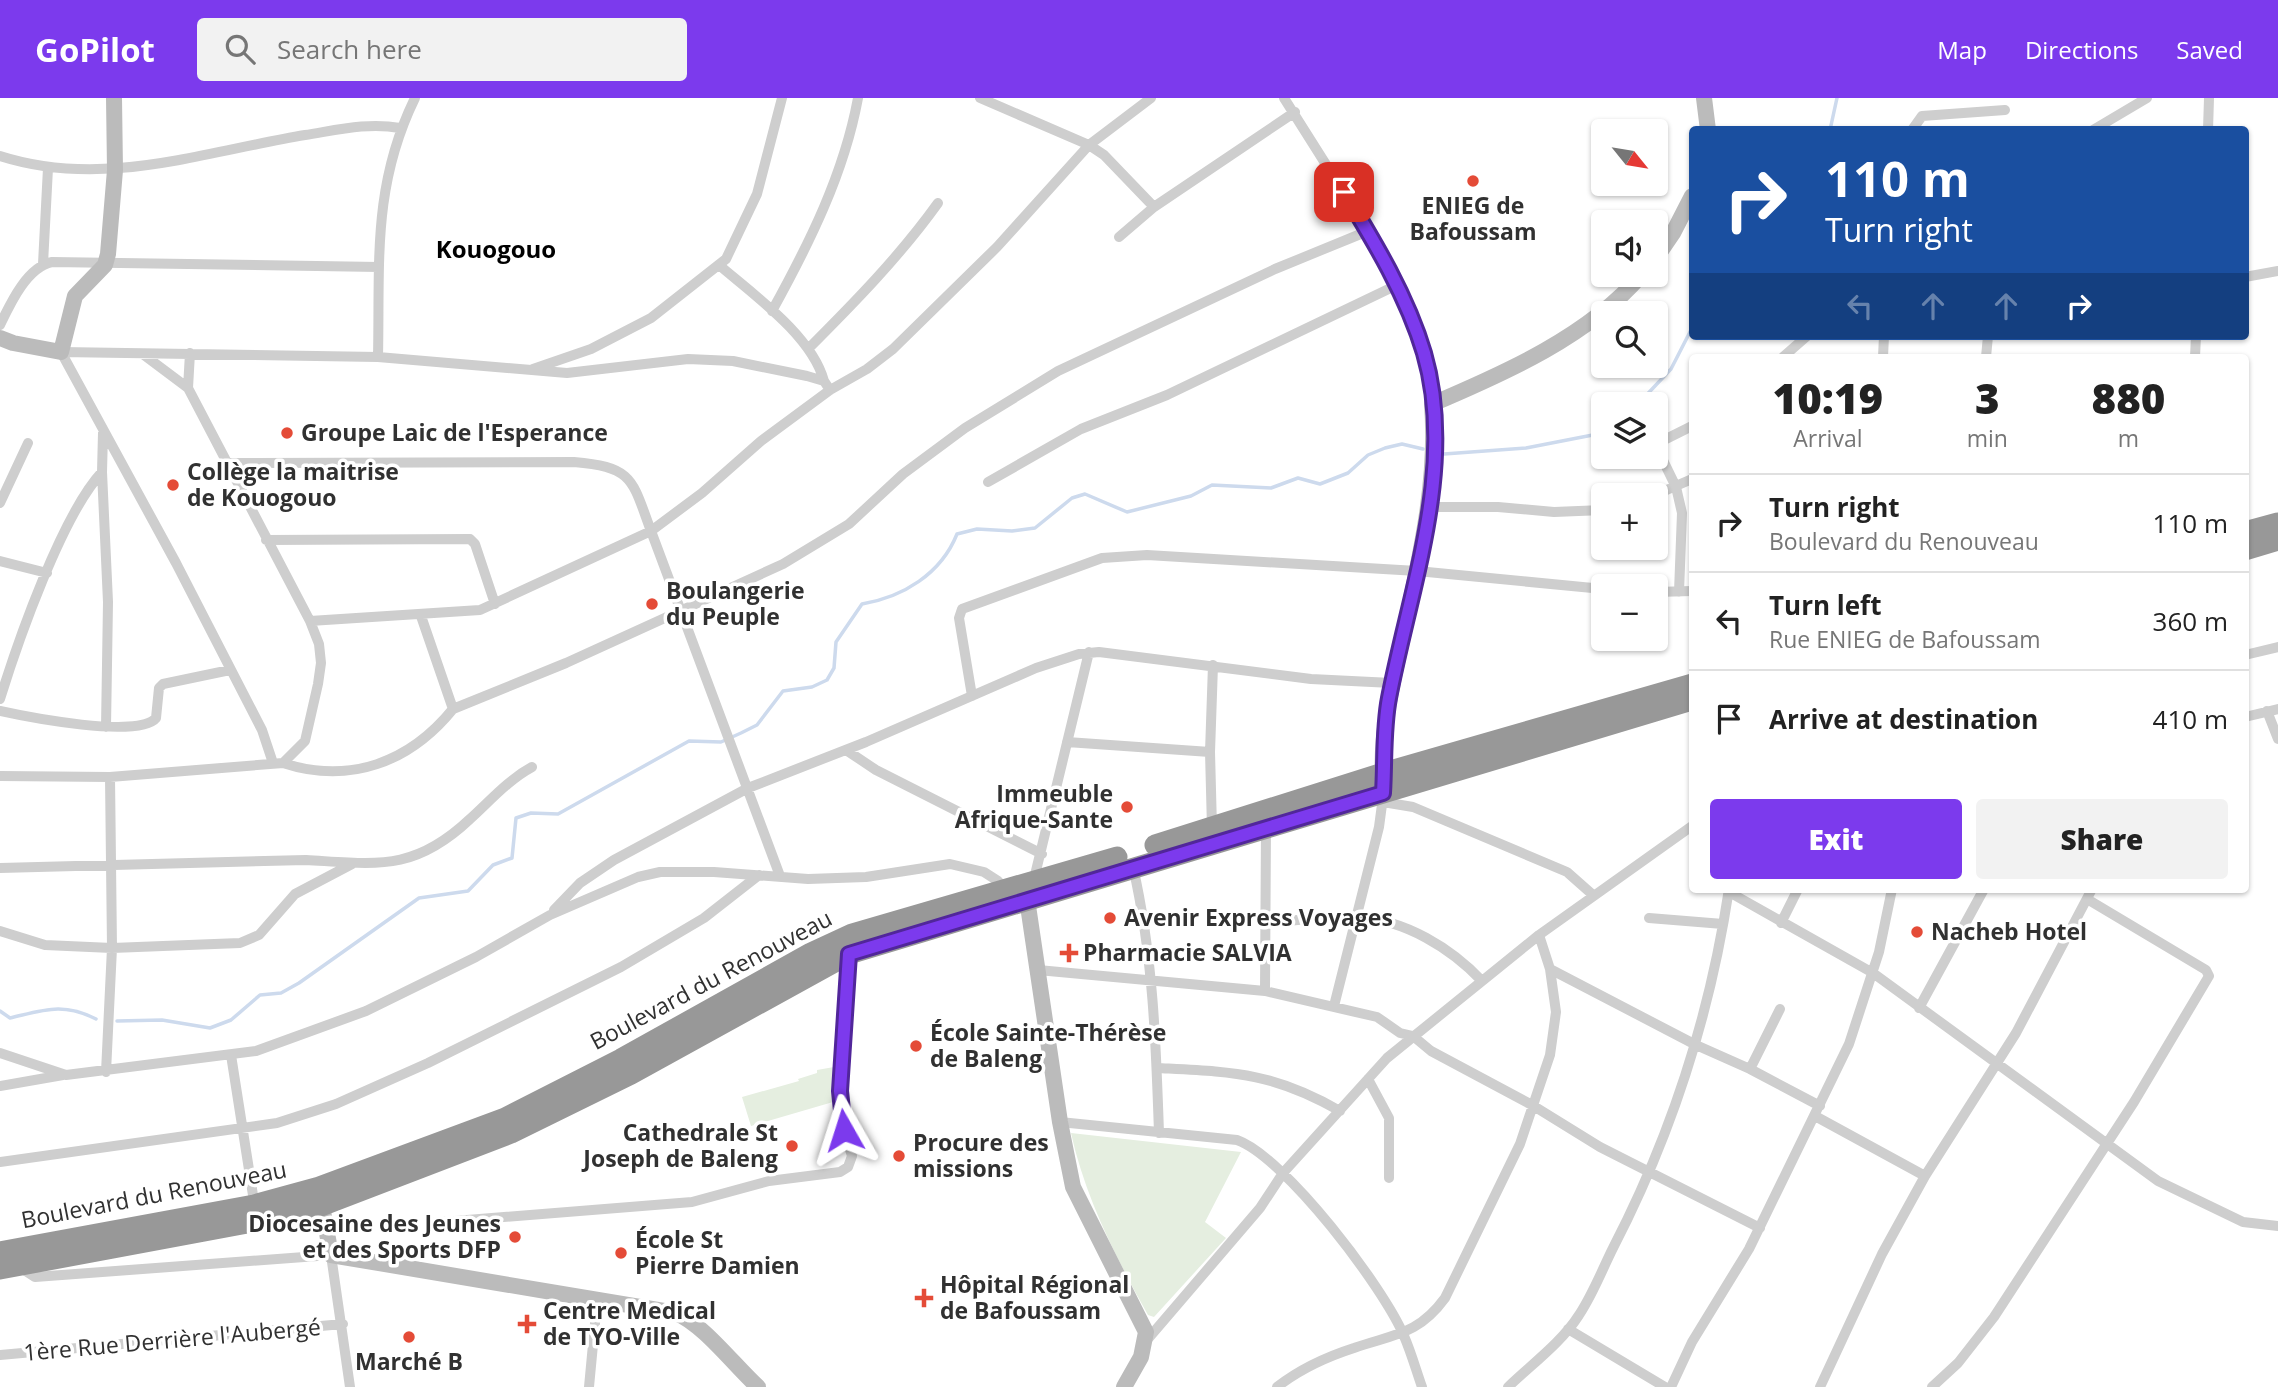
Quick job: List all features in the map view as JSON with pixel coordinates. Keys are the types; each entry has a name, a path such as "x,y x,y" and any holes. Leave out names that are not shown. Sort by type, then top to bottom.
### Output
{"highway":[{"path":"2249,531 2278,523"},
{"path":"2249,549 2278,540"},
{"name":"Boulevard du Renouveau","path":"9,1268 256,1213 320,1196 508,1125 626,1066 848,946 1014,897 1133,867 1264,820 1383,788 1663,700 1689,686"},
{"name":"Boulevard du Renouveau","path":"1663,700 1689,700"},
{"name":"Boulevard du Renouveau","path":"1014,897 1034,879 1212,828 1264,820"},
{"name":"Boulevard du Renouveau","path":"0,1252 256,1213"}],"street":[{"path":"114,98 115,170 105,265 75,296 61,352 278,763"},
{"path":"378,357 381,200 400,128 415,98"},
{"path":"527,371 621,336 651,318 719,265 736,242 757,194 782,98"},
{"path":"772,311 792,274 839,170 858,98"},
{"path":"980,98 1088,145 1104,155 1154,207"},
{"path":"310,621 470,611 495,604 584,559 651,531 702,493 827,385 867,369 893,349 997,247 1088,145 1151,98"},
{"path":"1284,98 1368,231 1397,285 1425,356 1432,404 1435,455 1429,507 1386,720 1383,788 1358,917 1334,1006"},
{"path":"1704,98 1708,126"},
{"path":"2100,126 2147,98"},
{"path":"2208,126 2209,98"},
{"path":"1914,126 1923,116 2005,110"},
{"path":"1119,237 1154,207 1295,112"},
{"path":"0,156 48,168 115,170 174,162 281,139 367,125 400,128"},
{"path":"0,325 24,284 43,264 48,168"},
{"path":"808,349 917,232 938,202"},
{"path":"1668,240 1689,202"},
{"path":"0,776 110,776 233,769 278,763 304,769 358,771 414,745 432,733 453,709 682,612 810,550 849,524 904,474 965,428 1058,371 1275,269 1368,231"},
{"path":"43,264 379,267"},
{"path":"719,265 772,311 808,349 827,385"},
{"path":"2249,276 2278,271"},
{"path":"988,482 1081,429 1167,394 1397,285"},
{"path":"1432,404 1558,341 1631,287"},
{"path":"0,338 61,352 378,357 527,371 606,371 688,359 777,368 827,385"},
{"path":"1786,354 1802,340"},
{"path":"188,388 190,353"},
{"path":"144,355 188,388 310,621 319,644 321,663 305,741 278,763"},
{"path":"1679,592 1682,513 1676,487 1659,453 1664,440 1689,428"},
{"path":"104,431 102,472 107,602 106,726"},
{"path":"0,503 28,443"},
{"path":"227,463 313,460 603,464 631,481 640,495 780,876"},
{"path":"0,699 47,573 83,496 102,472"},
{"path":"1668,490 1689,481"},
{"path":"1429,507 1498,507 1554,512 1591,510"},
{"path":"266,540 470,539 495,604"},
{"path":"972,696 959,618 962,609 1102,558 1147,555 1417,571 1591,588"},
{"path":"0,561 47,573"},
{"path":"1668,592 1689,591"},
{"path":"421,616 453,709"},
{"path":"2249,653 2278,647"},
{"path":"550,915 580,883 614,860 748,788 846,750 1036,668 1089,652 1311,679 1392,683"},
{"path":"1034,879 1089,652"},
{"path":"1212,828 1210,752 1213,665"},
{"path":"0,711 106,726 148,725 156,718 159,688 163,684 230,670"},
{"path":"2249,716 2272,710 2278,739"},
{"path":"1066,742 1210,752"},
{"path":"846,750 876,770 1042,854"},
{"path":"0,868 306,860 354,863 409,859 428,852 453,835 495,794 532,767"},
{"path":"106,1072 112,948 110,776"},
{"path":"1383,788 1413,807 1574,875 1593,895"},
{"path":"1264,820 1265,991"},
{"path":"1124,1387 1147,1340 1260,1208 1283,1173 1368,1079 1413,1036 1539,935 1689,828"},
{"path":"0,931 45,945 112,948 250,941 271,923 295,894 354,863"},
{"path":"0,1086 66,1075 231,1055 288,1042 366,1011 475,957 550,915 629,880 660,872 808,879 866,877 950,864 984,872 1014,897 1038,970 1060,1122 1073,1187 1142,1322 1147,1340"},
{"path":"1133,867 1144,913 1152,981 1159,1133"},
{"path":"0,1162 296,1118 368,1091 621,967 704,918 759,875"},
{"path":"1508,1387 1569,1329 1579,1315 1650,1173 1696,1045 1717,966 1729,893"},
{"path":"1732,893 1873,973 2105,1145 2158,1181 2243,1222 2278,1226"},
{"path":"1781,923 1796,893"},
{"path":"1671,1387 1692,1342 1759,1228 1818,1111 1859,1018 1873,973 1891,893"},
{"path":"1919,1008 1982,893"},
{"path":"1819,1387 1882,1254 1925,1176 1998,1064 2089,894 2206,970 2209,976 2105,1145 1994,1317 1958,1363 1932,1387"},
{"path":"1265,923 1358,917 1393,925 1442,945 1459,956 1482,981"},
{"path":"1649,918 1723,925"},
{"path":"1277,1387 1320,1361 1404,1334 1434,1314 1445,1298 1520,1144 1548,1065 1555,1025 1550,969 1539,935"},
{"path":"430,1223 692,1202 769,1181 840,1172 848,1167 852,1156 844,1130 840,1091 848,946"},
{"path":"1550,969 1696,1045 1750,1069 1925,1176"},
{"path":"1038,970 1265,991 1377,1017 1400,1033 1413,1036 1431,1051 1650,1173 1759,1228"},
{"path":"1750,1069 1780,1009"},
{"path":"0,1053 66,1075"},
{"path":"231,1055 256,1213"},
{"path":"1157,1068 1216,1071 1272,1079 1303,1090 1340,1111"},
{"path":"1368,1079 1390,1118 1389,1178"},
{"path":"1060,1122 1242,1142 1283,1173 1335,1232 1404,1334 1422,1387"},
{"path":"320,1196 343,1324 350,1387"},
{"path":"9,1268 35,1277 331,1255 597,1302 676,1313 692,1320 758,1387"},
{"path":"589,1387 597,1302"},
{"name":"1ère Rue Derrière l'Aubergé","path":"0,1355 343,1324"},
{"path":"1569,1329 1665,1387"}],"shaded area":[{"path":"834,1067 833,1102 751,1126 742,1097 799,1081 798,1079 817,1073 817,1070"},
{"path":"1071,1133 1241,1152 1205,1222 1226,1238 1154,1317 1148,1315 1103,1227 1084,1180"}],"waterway":[{"path":"1831,126 1837,98"},
{"path":"1649,392 1671,369 1689,334"},
{"path":"1444,454 1526,448 1591,435"},
{"path":"117,1021 162,1020 210,1028 231,1020 260,995 281,993 299,983 419,898 468,891 493,865 512,858 516,818 531,813 558,814 689,741 721,742 757,725 783,691 812,687 827,680 834,668 836,642 862,604 892,596 919,581 941,561 957,534 977,529 1012,531 1035,528 1072,498 1085,494 1127,512 1191,496 1212,485 1271,488 1298,478 1320,484 1348,473 1368,455 1385,448 1402,444 1423,449"},
{"path":"0,1011 10,1018 43,1010 63,1009 96,1019"}],"place":[{"name":"ENIEG de Bafoussam","path":"1473,181"},
{"name":"Groupe Laic de l'Esperance","path":"287,433"},
{"name":"Collège la maitrise de Kouogouo","path":"173,485"},
{"name":"Boulangerie du Peuple","path":"652,604"},
{"name":"Immeuble Afrique-Sante","path":"1127,807"},
{"name":"Avenir Express Voyages","path":"1110,918"},
{"name":"Nacheb Hotel","path":"1917,932"},
{"name":"Pharmacie SALVIA","path":"1069,953"},
{"name":"École Sainte-Thérèse de Baleng","path":"916,1046"},
{"name":"Cathedrale St Joseph de Baleng","path":"792,1146"},
{"name":"Procure des missions","path":"899,1156"},
{"name":"Diocesaine des Jeunes et des Sports DFP","path":"515,1237"},
{"name":"École St Pierre Damien","path":"621,1253"},
{"name":"Hôpital Régional de Bafoussam","path":"924,1298"},
{"name":"Centre Medical de TYO-Ville","path":"527,1324"},
{"name":"Marché B","path":"409,1337"}],"district":[{"name":"Kouogouo","path":"496,250"}],"route":[{"path":"844,1130 840,1091 849,954 1383,793 1386,720 1429,507 1435,455 1434,432 1425,356 1414,324 1397,285 1344,192"}]}
